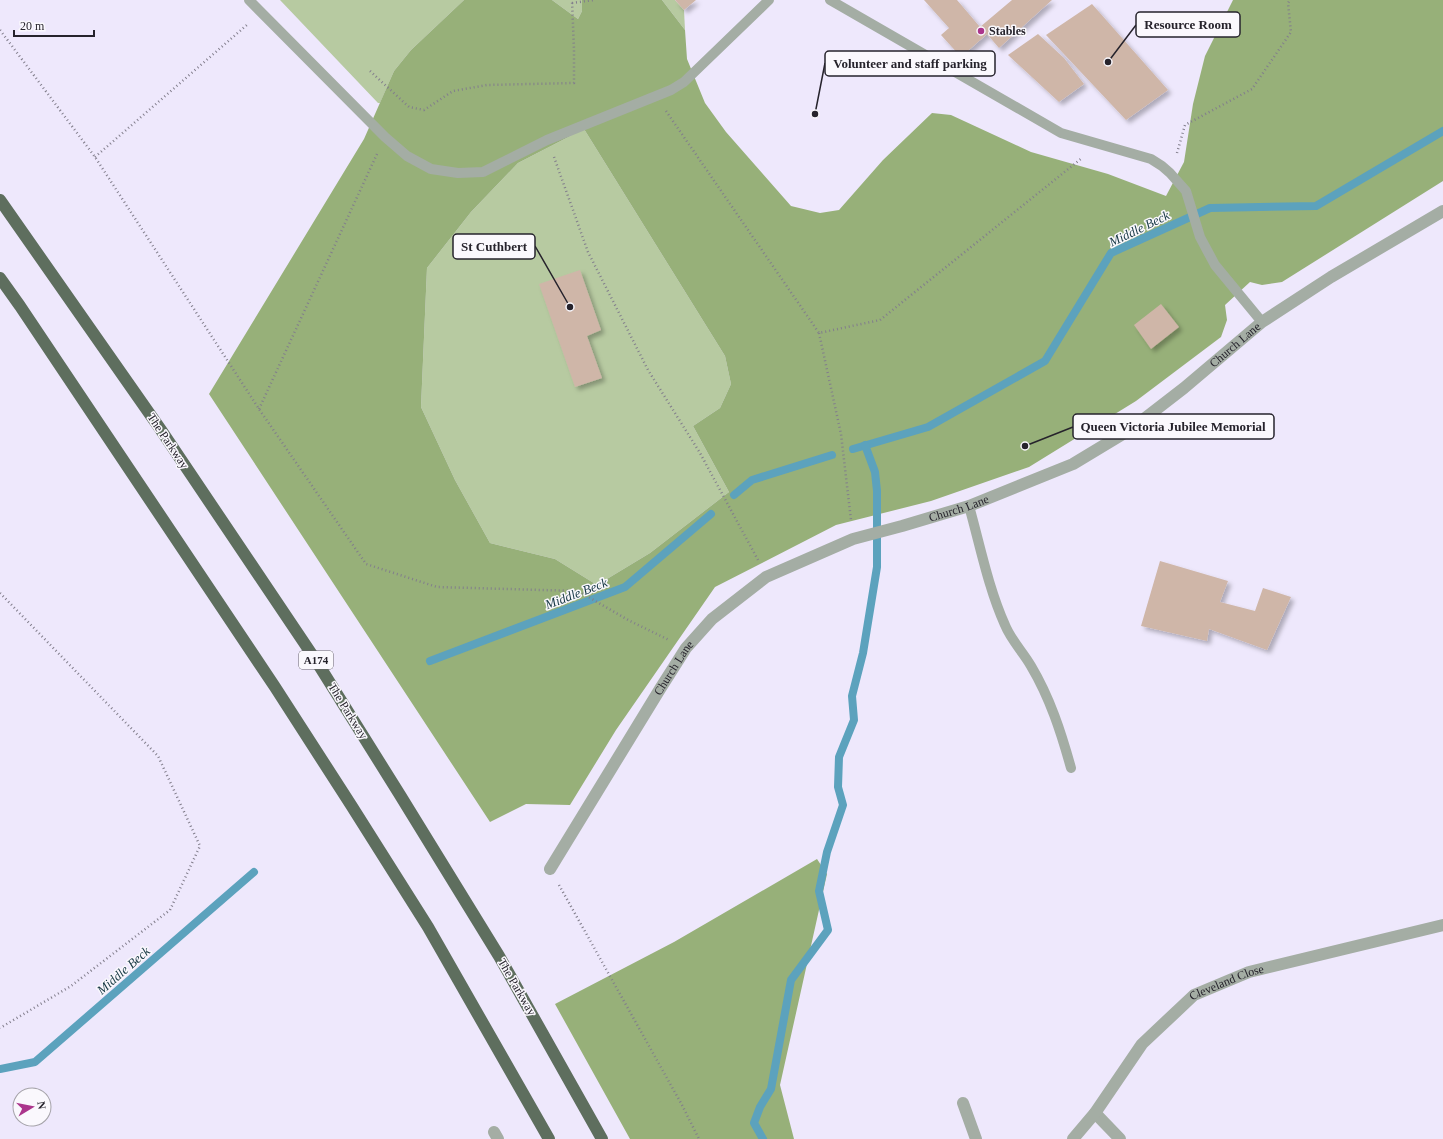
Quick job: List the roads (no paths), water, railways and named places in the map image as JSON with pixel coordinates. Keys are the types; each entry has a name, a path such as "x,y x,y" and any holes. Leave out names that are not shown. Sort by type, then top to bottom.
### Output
{"highway":[{"name":"The Parkway","path":"0,200 161,430 315,659 499,956 602,1139"},
{"path":"0,278 25,312 275,687 347,798 428,926 549,1139"}],"street":[{"name":"Church Lane","path":"550,869 686,648 712,619 766,577 853,539 969,506 1073,464 1131,429 1184,388 1262,322 1331,277 1441,216"},
{"name":"Cleveland Close","path":"1072,1139 1095,1113 1142,1044 1194,996 1249,972 1443,925"},
{"path":"963,1103 976,1139"},
{"path":"1095,1113 1120,1139"}],"lane":[{"path":"249,0 385,137 407,156 431,169 458,173 483,172 547,140 671,90 684,82 769,0"},
{"path":"830,0 1061,133 1151,159 1162,166 1186,191 1200,237 1215,265 1262,322"},
{"path":"969,506 989,580 1005,626 1042,686 1059,726 1071,768"}],"waterway":[{"name":"Middle Beck","path":"853,449 928,427 1045,361 1111,253 1210,208 1316,206 1443,131"},
{"path":"763,1139 754,1123 760,1107 771,1089 791,980 828,930 819,891 827,852 843,805 838,787 839,757 854,720 852,696 863,653 877,567 877,491 875,472 865,445"},
{"name":"Middle Beck","path":"734,495 752,480 832,455"},
{"name":"Middle Beck","path":"430,661 625,587 711,514"},
{"name":"Middle Beck","path":"0,1069 35,1062 254,872"}],"place":[{"name":"Stables","path":"981,31"},
{"name":"Resource Room","path":"1108,62"},
{"name":"Volunteer and staff parking","path":"815,114"},
{"name":"St Cuthbert","path":"570,307"},
{"name":"Queen Victoria Jubilee Memorial","path":"1025,446"}]}
